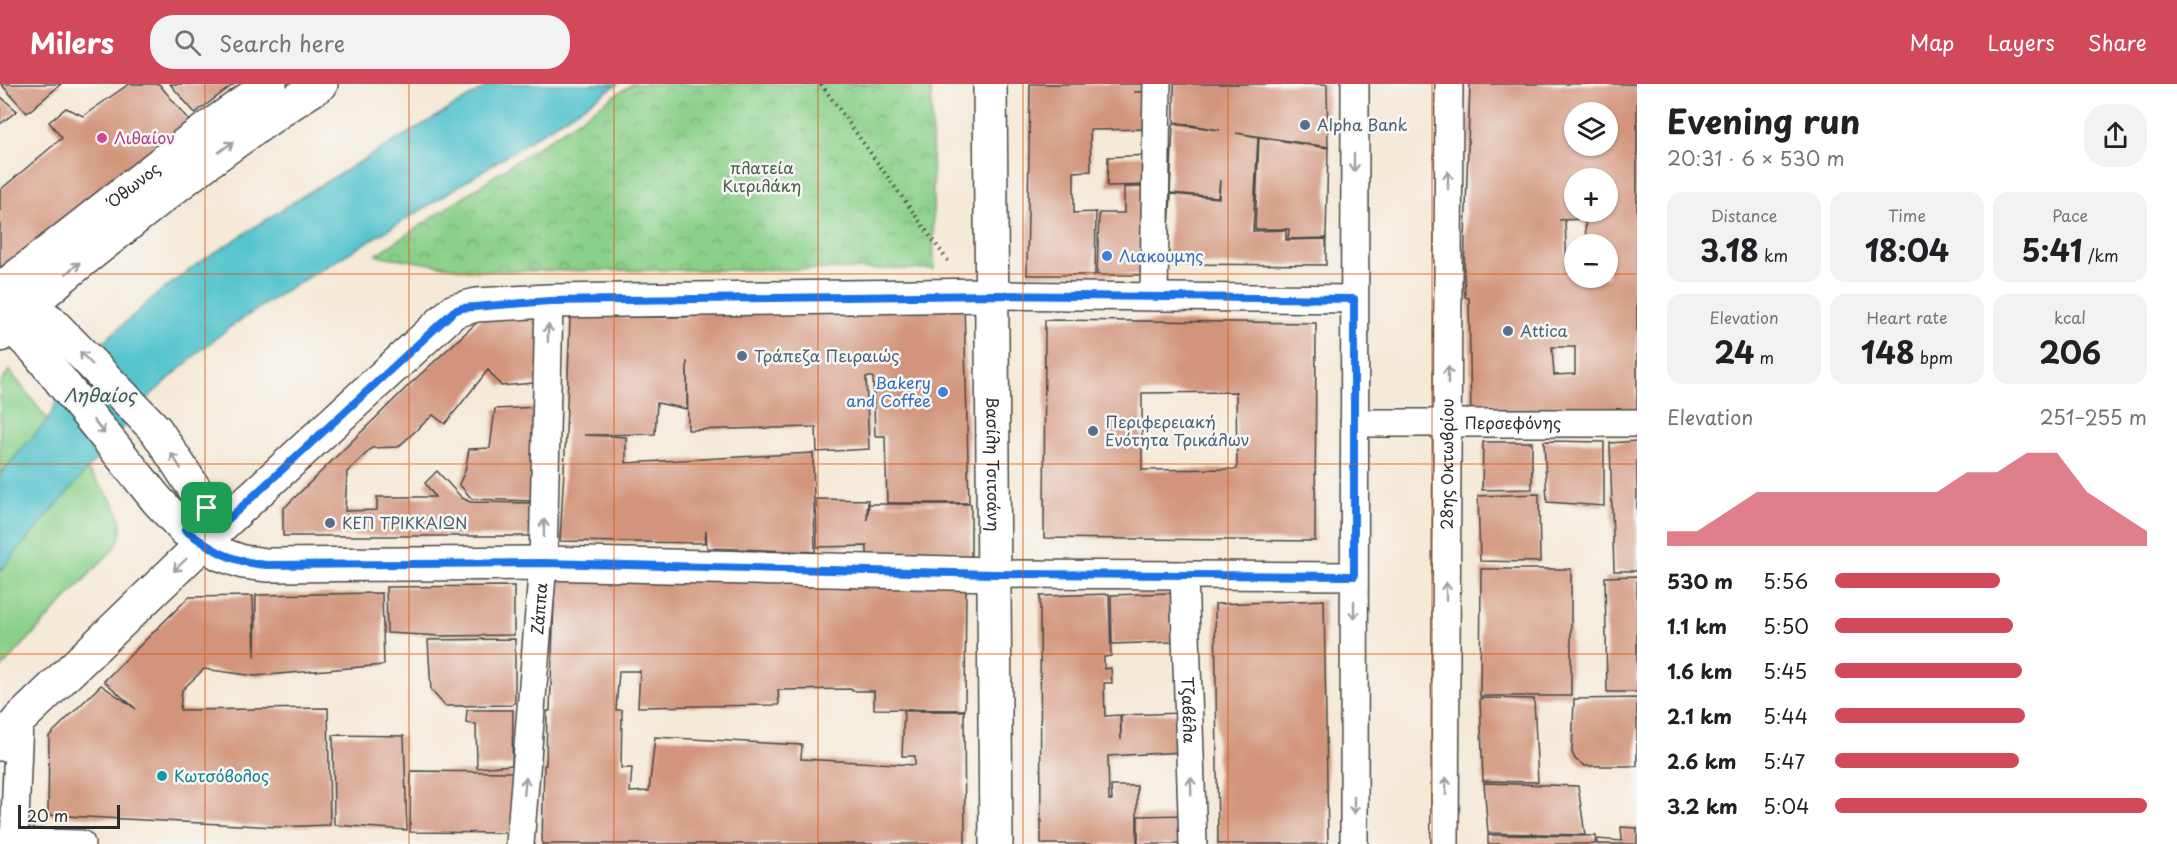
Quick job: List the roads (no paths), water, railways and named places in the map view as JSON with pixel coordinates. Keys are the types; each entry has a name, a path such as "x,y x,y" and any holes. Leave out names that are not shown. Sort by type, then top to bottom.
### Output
{"street":[{"name":"Όθωνος","path":"0,290 188,143 270,84"},
{"path":"321,84 191,173 8,317 47,340 156,430 207,508 213,534 211,549 231,559 267,565 543,563 994,574 1354,576"},
{"name":"Βασίλη Τσιτσάνη","path":"990,84 996,844"},
{"path":"1154,297 1157,84"},
{"path":"1354,84 1354,844"},
{"name":"28ης Οκτωβρίου","path":"1445,844 1449,84"},
{"path":"81,844 9,843 9,732 213,534 454,311 476,305 549,301 992,295 1354,299"},
{"name":"Ζάππα","path":"520,844 543,563 549,301"},
{"path":"47,340 157,500 185,530 213,534"},
{"name":"Περσεφόνης","path":"1354,423 1637,423"},
{"name":"Τζαβέλα","path":"1184,575 1193,844"}],"water":[{"name":"Ληθαίος","path":"491,84 618,84 423,209 285,291 230,327 152,394 0,571 0,474 48,420 71,371 157,294 197,264 309,192"}],"place":[{"name":"Alpha Bank","path":"1305,125"},
{"name":"Λιθαίον","path":"102,138"},
{"name":"Λιακουμης","path":"1107,256"},
{"name":"Attica","path":"1508,331"},
{"name":"Τράπεζα Πειραιώς","path":"742,356"},
{"name":"Bakery and Coffee","path":"943,392"},
{"name":"Περιφερειακή Ενότητα Τρικάλων","path":"1093,431"},
{"name":"ΚΕΠ ΤΡΙΚΚΑΙΩΝ","path":"330,523"},
{"name":"Κωτσόβολος","path":"162,776"}],"park label":[{"name":"πλατεία Κιτριλάκη","path":"762,177"}]}
